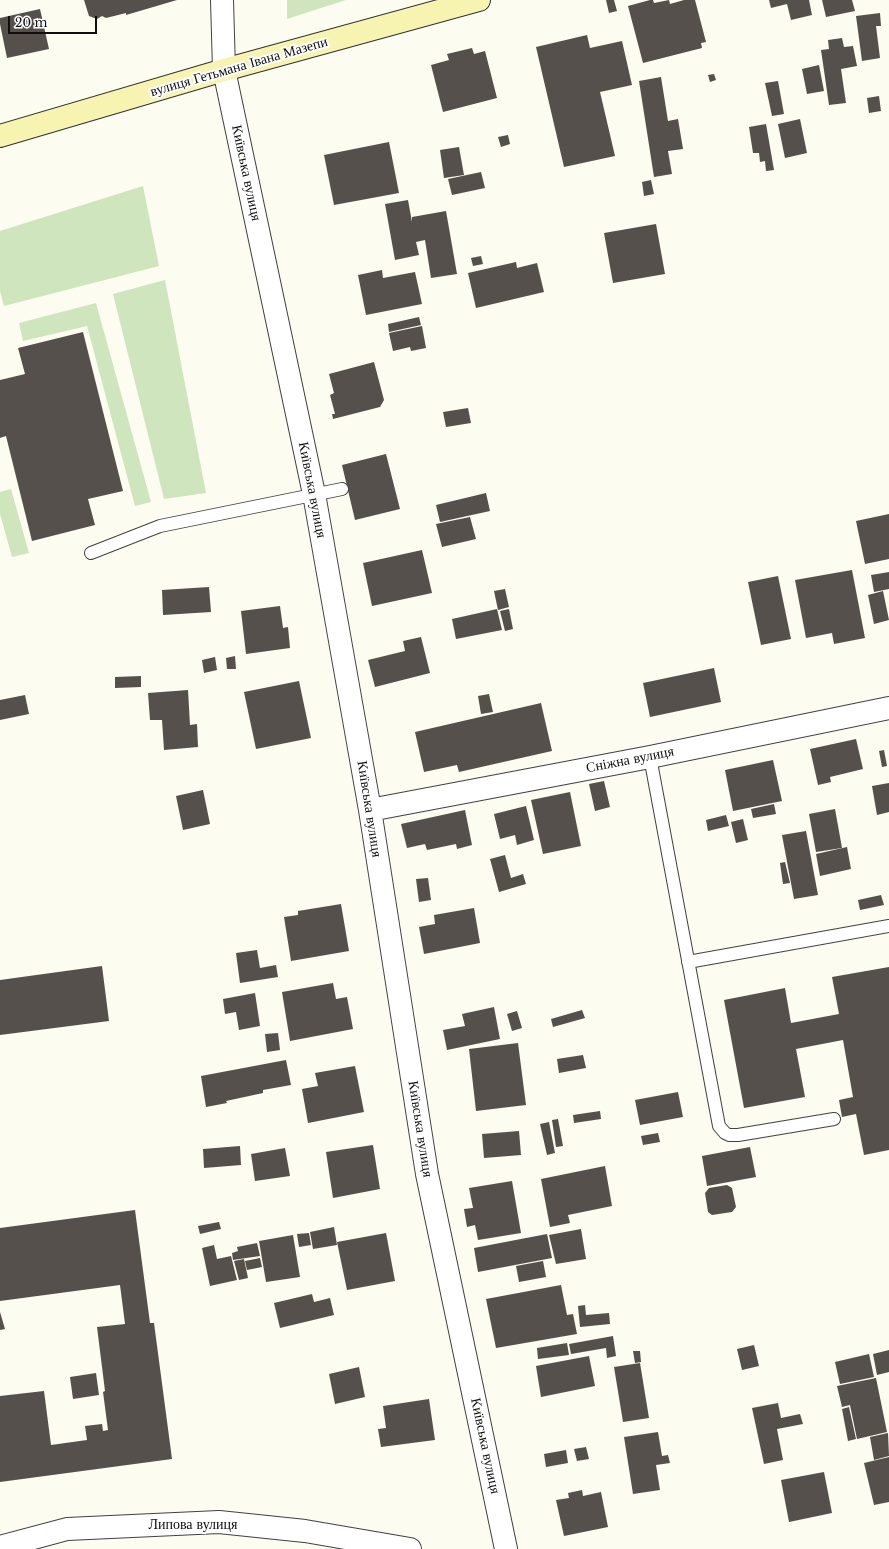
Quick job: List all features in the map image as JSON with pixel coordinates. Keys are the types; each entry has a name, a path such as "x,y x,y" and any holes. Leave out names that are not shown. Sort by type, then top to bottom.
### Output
{"main road":[{"name":"вулиця Гетьмана Івана Мазепи","path":"0,136 224,70 479,0"}],"street":[{"name":"Київська вулиця","path":"222,0 224,70 314,494 370,810 427,1174 506,1549"},
{"name":"Сніжна вулиця","path":"370,810 650,757 889,708"},
{"name":"Липова вулиця","path":"0,1547 67,1529 219,1522 305,1531 410,1549"}],"lane":[{"path":"91,553 160,526 342,489"},
{"path":"650,757 718,1121 722,1130 729,1135 738,1136 834,1118"},
{"path":"688,962 889,926"}],"green space":[{"path":"287,0 346,0 287,19"},
{"path":"143,186 159,266 4,306 0,291 0,231"},
{"path":"165,280 206,493 164,499 113,294"},
{"path":"96,303 151,502 135,506 87,326 23,341 19,323"},
{"path":"11,489 29,553 12,557 0,514 0,492"}],"building":[{"path":"84,0 177,0 126,15 126,13 106,18 102,16 97,19 89,16"},
{"path":"606,0 614,0 617,11 609,13"},
{"path":"653,0 654,3 669,0 670,4 684,0 695,0 706,42 701,43 702,48 643,63 628,6"},
{"path":"769,0 809,0 812,15 791,20 787,4 771,8"},
{"path":"822,0 852,0 855,11 826,17"},
{"path":"40,9 49,49 7,58 0,18"},
{"path":"880,13 881,26 876,26 880,58 862,61 856,16"},
{"path":"587,35 590,48 622,41 632,85 600,92 615,156 564,167 536,47"},
{"path":"842,38 844,47 853,46 857,66 841,69 846,103 829,105 821,50 829,49 828,40"},
{"path":"472,48 474,54 485,51 497,98 443,112 431,65 449,60 447,54"},
{"path":"819,65 824,91 807,94 802,69"},
{"path":"714,74 716,80 710,82 708,75"},
{"path":"661,77 668,121 678,119 683,149 668,151 672,174 654,177 639,81"},
{"path":"778,81 784,114 772,116 765,83"},
{"path":"879,96 881,111 869,113 867,98"},
{"path":"800,119 807,153 785,158 778,124"},
{"path":"766,124 774,170 766,171 765,161 760,162 759,153 753,153 749,127"},
{"path":"508,135 510,144 501,147 498,137"},
{"path":"389,142 399,193 334,205 324,155"},
{"path":"459,147 464,175 444,178 440,150"},
{"path":"481,172 485,188 452,195 448,179"},
{"path":"651,180 654,194 644,196 642,182"},
{"path":"408,200 412,222 412,217 446,211 457,274 431,278 425,240 416,242 419,255 395,260 385,204"},
{"path":"656,224 665,274 613,283 604,233"},
{"path":"481,256 483,264 473,266 471,258"},
{"path":"516,262 517,268 537,263 544,292 476,308 468,273"},
{"path":"382,270 383,278 415,272 422,304 366,315 358,275"},
{"path":"419,317 421,325 389,332 388,324"},
{"path":"422,326 426,348 411,351 410,347 393,351 389,333"},
{"path":"83,332 123,491 88,499 95,525 32,541 6,436 0,438 0,380 25,374 18,348"},
{"path":"374,362 384,400 380,407 333,419 332,414 335,414 330,395 334,393 329,374"},
{"path":"468,408 471,423 446,427 443,412"},
{"path":"386,454 400,509 355,520 342,465"},
{"path":"486,493 490,511 440,522 436,505"},
{"path":"889,514 889,559 865,564 856,521"},
{"path":"470,517 476,539 442,547 436,524"},
{"path":"422,550 432,593 372,606 363,563"},
{"path":"852,570 865,638 834,644 832,633 806,638 795,580"},
{"path":"889,572 889,589 874,592 871,575"},
{"path":"778,576 791,639 761,645 748,582"},
{"path":"209,587 211,612 163,615 162,590"},
{"path":"505,589 509,607 498,610 494,591"},
{"path":"883,591 889,620 874,624 868,595"},
{"path":"280,606 283,628 288,627 290,648 246,654 241,611"},
{"path":"497,609 502,630 456,639 452,619"},
{"path":"509,609 513,629 505,631 500,611"},
{"path":"421,637 430,673 375,687 368,660 405,651 403,641"},
{"path":"235,656 236,669 227,669 226,658"},
{"path":"215,657 217,670 204,673 202,660"},
{"path":"714,668 721,702 650,717 643,683"},
{"path":"141,676 141,687 115,688 115,677"},
{"path":"299,681 311,738 256,749 244,692"},
{"path":"188,690 190,725 197,724 198,747 164,750 162,720 150,720 148,693"},
{"path":"489,694 493,712 481,714 478,696"},
{"path":"25,695 29,714 0,720 0,700"},
{"path":"541,703 552,751 459,772 457,765 424,772 415,732"},
{"path":"856,739 863,769 830,777 831,782 818,785 810,749"},
{"path":"884,750 887,766 882,767 879,751"},
{"path":"773,760 782,801 733,811 725,770"},
{"path":"604,781 610,807 595,811 589,784"},
{"path":"889,783 889,812 877,815 872,786"},
{"path":"203,790 210,824 183,830 176,796"},
{"path":"570,792 581,846 543,854 531,800"},
{"path":"774,804 776,814 753,818 751,809"},
{"path":"526,806 534,840 517,845 515,835 500,839 494,814"},
{"path":"835,809 842,848 816,852 809,814"},
{"path":"465,810 472,845 457,849 456,844 427,850 425,844 407,848 401,824"},
{"path":"726,815 729,826 708,831 706,820"},
{"path":"743,819 748,840 736,843 731,822"},
{"path":"806,831 818,895 794,899 782,835"},
{"path":"847,847 851,869 820,876 816,854"},
{"path":"505,855 511,878 523,874 526,884 499,892 490,859"},
{"path":"785,862 790,883 783,884 780,863"},
{"path":"428,878 431,900 419,902 416,879"},
{"path":"881,895 884,905 860,910 858,900"},
{"path":"341,904 349,951 291,961 284,917 298,915 298,911"},
{"path":"474,908 480,943 424,954 419,927 435,924 434,915"},
{"path":"257,950 260,968 276,965 278,977 240,983 236,953"},
{"path":"102,966 109,1021 0,1035 0,980"},
{"path":"889,967 889,1150 864,1155 856,1114 842,1117 839,1100 853,1097 843,1040 796,1049 805,1097 744,1108 724,1000 785,988 791,1023 839,1014 832,977"},
{"path":"333,983 336,999 347,997 353,1029 290,1041 282,992"},
{"path":"255,993 260,1026 239,1030 236,1012 225,1014 223,999"},
{"path":"494,1007 500,1039 447,1050 443,1030 465,1026 462,1014"},
{"path":"582,1010 585,1018 553,1027 551,1019"},
{"path":"517,1011 522,1028 512,1031 507,1014"},
{"path":"278,1033 280,1050 267,1052 265,1034"},
{"path":"518,1043 526,1105 476,1111 469,1049"},
{"path":"583,1055 586,1068 559,1073 557,1059"},
{"path":"286,1060 291,1085 263,1090 263,1093 206,1107 201,1076"},
{"path":"355,1066 364,1112 308,1123 302,1089 318,1086 315,1073"},
{"path":"678,1092 683,1117 640,1125 635,1100"},
{"path":"600,1111 601,1119 574,1123 573,1115"},
{"path":"558,1119 563,1146 556,1147 552,1120"},
{"path":"549,1122 555,1153 547,1155 540,1124"},
{"path":"519,1131 521,1155 484,1158 482,1134"},
{"path":"658,1133 660,1142 643,1145 641,1136"},
{"path":"373,1145 380,1189 333,1198 326,1152"},
{"path":"240,1146 241,1165 204,1168 203,1149"},
{"path":"750,1147 756,1177 707,1186 702,1156"},
{"path":"285,1148 290,1176 255,1181 251,1154"},
{"path":"605,1166 612,1206 568,1215 570,1223 550,1227 541,1179"},
{"path":"512,1181 521,1233 478,1240 475,1225 467,1227 464,1209 473,1208 469,1188"},
{"path":"727,1185 732,1188 736,1207 732,1212 712,1215 708,1212 705,1193 709,1188"},
{"path":"135,1210 150,1323 154,1323 172,1459 0,1482 0,1396 44,1391 51,1445 87,1440 85,1426 102,1424 103,1431 108,1430 97,1327 125,1324 120,1285 0,1301 0,1228"},
{"path":"219,1222 221,1229 200,1234 198,1226"},
{"path":"334,1227 337,1245 313,1249 310,1232"},
{"path":"581,1229 586,1259 556,1264 549,1235"},
{"path":"309,1233 311,1245 299,1247 297,1234"},
{"path":"386,1233 395,1281 347,1290 337,1242"},
{"path":"547,1234 552,1258 478,1272 474,1248"},
{"path":"293,1235 300,1277 266,1282 259,1241"},
{"path":"257,1243 260,1256 233,1260 232,1253 238,1251 237,1247"},
{"path":"214,1245 217,1259 231,1256 237,1280 210,1286 202,1248"},
{"path":"260,1258 262,1267 247,1270 245,1261"},
{"path":"244,1259 248,1278 239,1280 234,1261"},
{"path":"543,1261 546,1277 519,1282 516,1266"},
{"path":"561,1285 567,1315 573,1314 577,1334 496,1348 486,1299"},
{"path":"312,1294 314,1302 330,1298 334,1315 280,1328 274,1303"},
{"path":"585,1305 586,1315 609,1313 610,1324 580,1327 578,1306"},
{"path":"0,1312 5,1329 0,1330"},
{"path":"613,1336 616,1356 607,1358 606,1348 571,1354 569,1344"},
{"path":"567,1343 569,1355 538,1359 537,1348"},
{"path":"754,1345 759,1366 742,1370 737,1349"},
{"path":"889,1350 889,1372 877,1375 873,1354"},
{"path":"633,1351 640,1351 641,1362 635,1363"},
{"path":"869,1354 874,1377 840,1384 835,1362"},
{"path":"589,1356 595,1386 541,1397 536,1366"},
{"path":"640,1363 649,1418 623,1422 614,1367"},
{"path":"359,1367 365,1397 335,1404 329,1374"},
{"path":"96,1373 99,1395 73,1399 70,1377"},
{"path":"876,1378 887,1432 857,1439 850,1405 842,1407 837,1386"},
{"path":"429,1399 435,1440 381,1447 378,1429 386,1428 383,1406"},
{"path":"778,1403 781,1418 800,1414 803,1424 777,1429 783,1460 764,1464 752,1408"},
{"path":"849,1407 856,1439 848,1441 842,1409"},
{"path":"658,1432 662,1456 668,1455 670,1463 656,1465 660,1490 633,1494 624,1437"},
{"path":"888,1433 889,1456 874,1460 870,1437"},
{"path":"586,1447 589,1459 577,1461 574,1449"},
{"path":"566,1450 568,1463 546,1467 544,1454"},
{"path":"889,1457 889,1502 874,1505 864,1463"},
{"path":"824,1472 832,1513 789,1522 781,1480"},
{"path":"582,1490 583,1496 601,1492 608,1527 564,1536 556,1500 569,1498 568,1493"}]}
